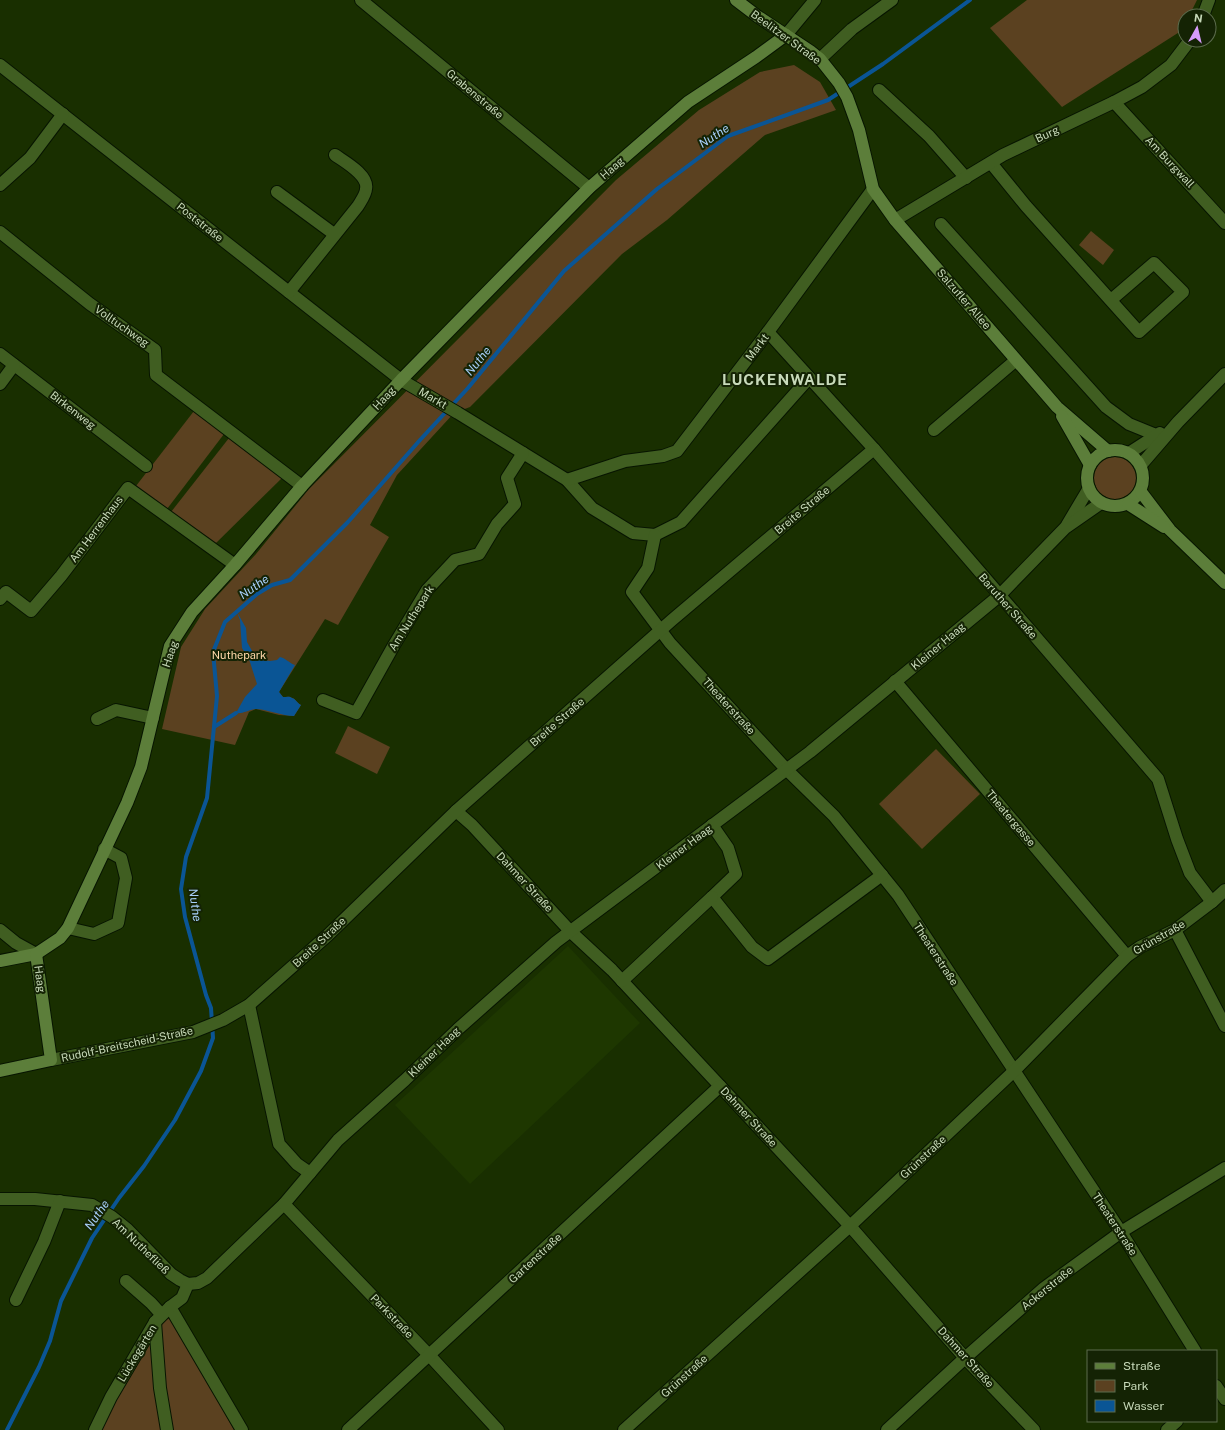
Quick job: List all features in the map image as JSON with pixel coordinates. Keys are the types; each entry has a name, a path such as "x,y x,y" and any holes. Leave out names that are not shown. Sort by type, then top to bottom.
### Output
{"main road":[{"name":"Beelitzer Straße","path":"736,0 820,60 839,83 847,97 859,130 873,189"},
{"name":"Haag","path":"52,1060 36,954 60,938 68,928 128,802 141,767 170,646 192,612 235,565 302,486 401,380 589,188 688,102 756,57 786,35"},
{"name":"Salzufler Allee","path":"873,189 895,220 1057,407 1108,451"},
{"name":"Salzufler Allee","path":"1057,407 1090,465"},
{"path":"1115,450 1129,453 1136,458 1144,474 1144,483 1141,492 1128,504 1110,506 1102,503 1092,494 1089,488 1087,473 1090,465 1100,454 1108,451 1115,450"},
{"path":"1141,492 1170,530 1225,583"},
{"path":"1128,504 1170,530"},
{"path":"0,961 36,954"},
{"name":"Rudolf-Breitscheid-Straße","path":"0,1071 52,1060"}],"street":[{"name":"Grabenstraße","path":"361,0 589,188"},
{"path":"786,35 815,0"},
{"path":"820,60 852,29 892,0"},
{"name":"Burg","path":"895,220 1003,155 1142,87 1171,65 1184,48"},
{"name":"Poststraße","path":"2,71 63,114 401,380"},
{"path":"879,90 929,136 966,178"},
{"name":"Am Burgwall","path":"1114,102 1225,223"},
{"path":"0,185 30,158 63,114"},
{"path":"289,292 358,206 366,191 366,181 361,174 335,155"},
{"path":"991,163 1026,206 1112,300 1139,332 1183,292 1154,263 1112,300"},
{"name":"Markt","path":"567,480 625,461 662,456 677,451 768,332 873,189"},
{"path":"277,192 334,234"},
{"path":"941,224 1106,407 1129,424 1156,435"},
{"name":"Volltuchweg","path":"0,232 90,304 155,350 156,375 302,486"},
{"name":"Baruther Straße","path":"768,332 874,449 1158,779 1190,873 1212,902"},
{"name":"Birkenweg","path":"0,354 146,466"},
{"path":"934,430 1016,360"},
{"path":"0,384 14,365"},
{"path":"1140,465 1203,394 1225,374"},
{"path":"655,535 681,522 809,378"},
{"name":"Markt","path":"401,380 567,480 592,508 633,533 655,535"},
{"path":"1129,453 1178,422"},
{"name":"Breite Straße","path":"249,1005 328,935 456,811 660,631 874,449"},
{"name":"Am Nuthepark","path":"324,700 356,712 427,590 455,560 479,554 497,524 515,504 507,478 522,452"},
{"name":"Am Herrenhaus","path":"3,596 31,611 61,576 128,488 235,565"},
{"name":"Kleiner Haag","path":"1065,528 1089,488"},
{"name":"Kleiner Haag","path":"310,1173 338,1140 405,1080 458,1029 556,942 810,752 999,596 1065,528 1102,503"},
{"name":"Theaterstraße","path":"655,535 648,568 632,592 670,643 786,769 834,816 898,895 1121,1232 1194,1350"},
{"name":"Theatergasse","path":"895,681 1126,956"},
{"path":"97,720 116,710 152,718"},
{"name":"Dahmer Straße","path":"456,811 472,825 571,932 622,981 850,1226 965,1358 1034,1430"},
{"path":"622,981 736,874 728,848 712,826"},
{"path":"68,928 94,934 118,923 126,878 121,858 104,850"},
{"path":"712,897 752,948 768,959 882,875"},
{"name":"Grünstraße","path":"624,1430 850,1226 1014,1071 1126,956 1140,947 1175,930 1212,902 1225,890"},
{"path":"0,930 16,943 36,954"},
{"path":"1175,930 1225,1026"},
{"path":"188,1284 198,1283 206,1278 284,1204 310,1173 297,1164 279,1144 249,1005"},
{"name":"Rudolf-Breitscheid-Straße","path":"52,1060 193,1032 223,1020 249,1005"},
{"name":"Gartenstraße","path":"348,1430 430,1356 720,1086"},
{"name":"Ackerstraße","path":"887,1430 1044,1288 1121,1232 1225,1168"},
{"name":"Am Nuthefließ","path":"0,1199 35,1199 92,1205 112,1217 127,1229 170,1274 188,1284"},
{"path":"16,1300 44,1242 60,1201"},
{"name":"Parkstraße","path":"284,1204 430,1356 498,1430"},
{"path":"126,1281 162,1314 242,1430"},
{"name":"Lückegärten","path":"95,1430 111,1396 162,1314 182,1298 188,1284"},
{"path":"162,1314 160,1388 168,1430"},
{"path":"1217,1387 1225,1399"},
{"path":"1167,1430 1176,1422"}],"shaded area":[{"path":"568,946 640,1023 470,1184 395,1105"}],"green space":[{"path":"1027,0 1197,0 1193,8 1177,8 1177,34 1062,107 990,28"},
{"name":"Nuthepark","path":"794,65 820,82 836,110 765,135 667,220 622,254 470,407 454,413 397,475 370,525 389,537 338,625 325,619 279,692 283,697 291,697 301,705 294,716 279,715 256,709 249,712 235,745 162,729 181,647 205,609 256,554 309,489 616,180 699,110 760,72"},
{"path":"1091,231 1114,250 1103,265 1079,245"},
{"path":"194,411 224,434 167,509 136,486"},
{"path":"229,438 282,478 214,545 171,512"},
{"path":"1111,457 1119,457 1127,460 1133,466 1136,478 1133,490 1127,496 1119,499 1111,499 1103,496 1097,490 1094,482 1094,474 1097,466 1103,460"},
{"path":"348,726 390,747 377,774 335,753"},
{"path":"936,749 980,794 922,849 879,804"},
{"path":"172,1317 234,1430 101,1430 113,1405 152,1337 165,1320"}],"water":[{"path":"237,612 246,628 247,642 256,658 270,661 277,660 280,657 295,665 279,692 283,697 291,697 301,705 294,716 258,709 236,713 245,697 257,684 249,659 242,648 240,620"}],"waterway":[{"name":"Nuthe","path":"7,1430 39,1367 50,1341 61,1301 92,1238 175,1120 201,1071 213,1038 211,1008 206,995 185,917 181,889 186,857 207,798 217,696 213,652 225,622 257,594 272,585 290,580 348,522 468,388 564,271 657,189 728,136 828,100 883,64 970,0"},
{"path":"214,727 236,713"}],"district":[{"name":"LUCKENWALDE","path":"785,379"}]}
